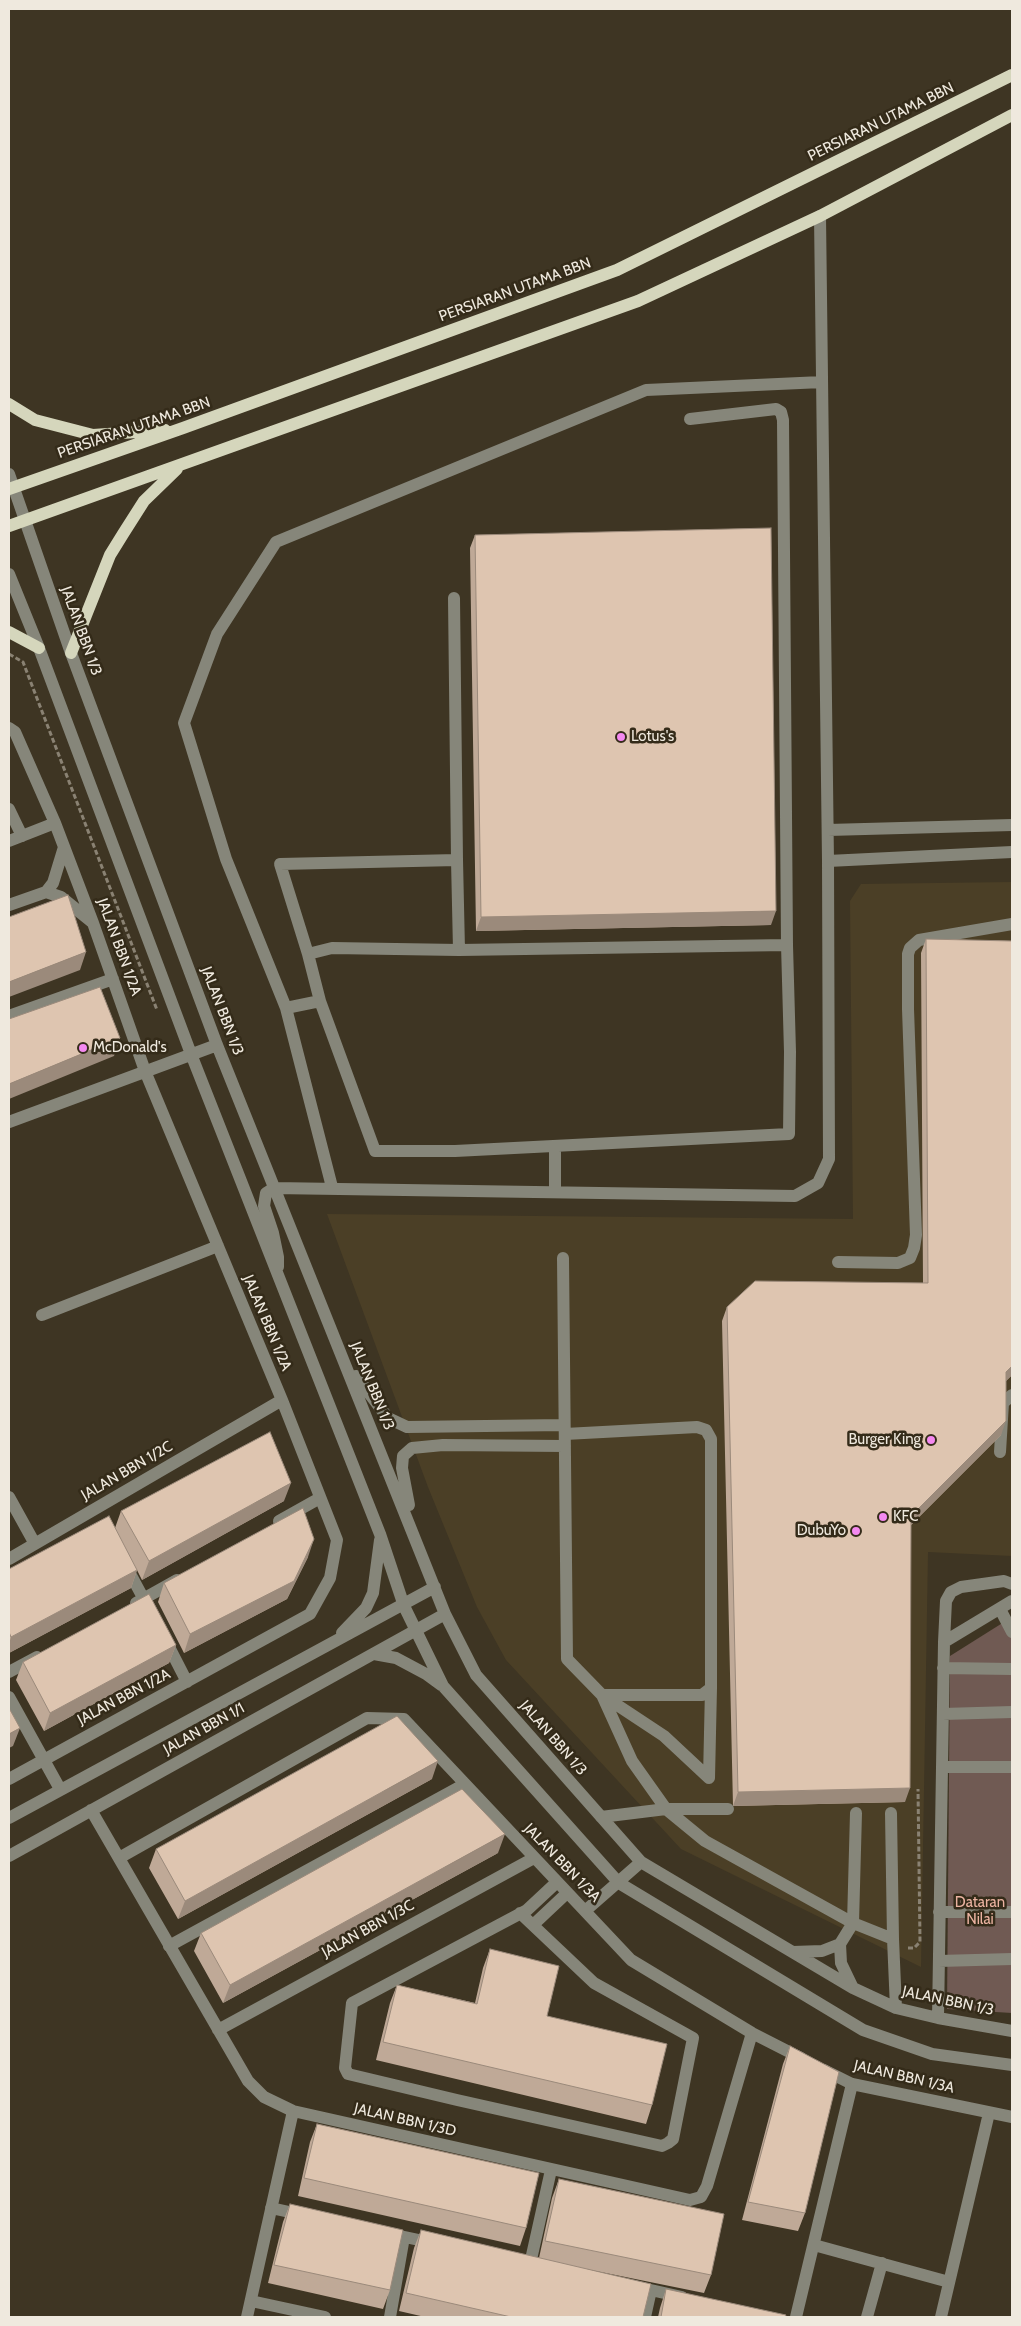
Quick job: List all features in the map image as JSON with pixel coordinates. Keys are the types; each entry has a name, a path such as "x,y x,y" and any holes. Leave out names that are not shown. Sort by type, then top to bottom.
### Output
{"main road":[{"name":"PERSIARAN UTAMA BBN","path":"11,488 183,428 617,270 1012,75"},
{"path":"9,526 638,301 820,216 1012,115"},
{"path":"9,404 34,420 93,435 183,428"},
{"path":"71,653 110,555 144,501 181,466"},
{"path":"9,632 39,648"}],"street":[{"path":"277,1277 278,1257 273,1232 264,1206 266,1193 274,1188 332,1187 795,1196 818,1183 829,1158 828,830 820,216"},
{"path":"332,1187 286,1008 226,859 184,723 217,634 276,542 646,390 822,382"},
{"path":"457,860 280,864 308,954 320,1001 375,1151 456,1151 789,1134 790,1052 787,945 783,420 776,408 690,419"},
{"name":"JALAN BBN 1/3","path":"9,474 11,488 25,521 71,653 217,1044 446,1614 476,1675 640,1862 853,1988 896,2008 938,2018 1012,2031"},
{"path":"9,574 39,648 190,1054 380,1534 404,1606 443,1686"},
{"path":"454,598 459,950"},
{"name":"JALAN BBN 1/2A","path":"9,728 15,732 55,823 94,923 145,1071 282,1400 337,1540 330,1578 310,1614 9,1779"},
{"path":"9,809 22,836"},
{"path":"9,841 55,823"},
{"path":"828,830 1012,825"},
{"path":"9,905 46,892 52,883 64,847"},
{"path":"828,861 1012,852"},
{"path":"46,892 61,897 94,923"},
{"path":"838,1262 898,1263 910,1258 914,1248 916,1235 908,1009 908,954 910,948 919,940 1012,924"},
{"path":"308,954 332,948 459,950 787,945"},
{"path":"9,1016 113,979"},
{"path":"286,1008 320,1001"},
{"path":"9,1122 217,1044"},
{"path":"555,1146 555,1192"},
{"path":"42,1314 218,1246"},
{"path":"414,1532 402,1468 403,1456 412,1448 565,1435 697,1427 706,1430 712,1439 709,1778 664,1736 602,1695 567,1660 565,1435 562,1258"},
{"path":"344,1360 388,1418 407,1427 565,1435"},
{"path":"1000,1452 1002,1403 1012,1394"},
{"name":"JALAN BBN 1/2C","path":"9,1559 97,1512 282,1400"},
{"path":"9,1497 35,1544"},
{"path":"270,1527 320,1498"},
{"path":"9,1524 21,1518"},
{"path":"331,1644 366,1608 373,1593 380,1534"},
{"path":"121,1558 152,1615"},
{"path":"126,1608 185,1575"},
{"path":"938,2018 943,1668 946,1601 951,1592 962,1587 1004,1581 1012,1584"},
{"name":"JALAN BBN 1/1","path":"9,1818 436,1587"},
{"path":"944,1642 1012,1601"},
{"path":"1000,1609 1012,1632"},
{"name":"JALAN BBN 1/1","path":"9,1856 446,1614"},
{"path":"161,1632 187,1682"},
{"path":"9,1672 51,1650"},
{"path":"374,1654 396,1658 426,1674 443,1686 619,1883 862,2030 932,2054 1012,2065"},
{"path":"943,1668 1012,1669"},
{"path":"602,1695 702,1695 711,1688"},
{"path":"602,1695 632,1761 666,1809 705,1841 893,1944"},
{"path":"9,1697 60,1789"},
{"path":"943,1714 1012,1712"},
{"name":"JALAN BBN 1/3A","path":"119,1858 367,1718 404,1719 631,1960 752,2033 852,2084 1012,2117"},
{"path":"942,1767 1012,1767"},
{"path":"169,1946 465,1784"},
{"path":"600,1817 666,1809 728,1809"},
{"name":"JALAN BBN 1/3D","path":"91,1810 248,2082 264,2097 293,2111 690,2200 701,2197 707,2186 752,2033"},
{"path":"853,1988 841,1963 840,1944 853,1923 856,1813"},
{"path":"890,1813 896,2008"},
{"name":"JALAN BBN 1/3C","path":"218,2030 534,1858"},
{"path":"584,1911 619,1883 640,1862"},
{"path":"520,1914 594,1983 693,2038 673,2138 668,2143 662,2146 348,2074 346,2068 352,2003 520,1914 557,1882"},
{"path":"533,1925 567,1893"},
{"path":"939,1912 1012,1912"},
{"path":"793,1952 822,1951 840,1944"},
{"path":"938,1961 1012,1959"},
{"path":"796,2317 852,2084"},
{"path":"247,2317 293,2111"},
{"path":"941,2317 989,2113"},
{"path":"529,2264 552,2170"},
{"path":"271,2208 319,2218"},
{"path":"376,2230 443,2245"},
{"path":"390,2317 404,2237"},
{"path":"814,2244 949,2282"},
{"path":"867,2317 882,2263"},
{"path":"623,2284 697,2301"},
{"path":"645,2317 651,2290"},
{"path":"251,2301 325,2317"}],"path":[{"path":"9,654 23,662 158,1014"},
{"path":"893,1944 914,1948 920,1942 918,1790"}],"shaded area":[{"path":"1012,882 1012,1556 928,1552 921,1967 681,1849 506,1660 477,1607 428,1487 327,1214 853,1219 850,901 861,884"}],"green space":[{"name":"Dataran Nilai","path":"1012,1617 1012,2013 947,2009 950,1656"}],"building":[{"name":"Lotus's","path":"771,528 776,911 481,917 475,535"},
{"path":"68,895 86,952 9,982 9,917"},
{"path":"926,939 1012,941 1012,1366 1006,1372 1006,1421 911,1516 910,1788 738,1792 727,1307 755,1281 928,1283"},
{"path":"100,987 120,1038 9,1084 9,1019"},
{"path":"270,1432 291,1483 149,1561 121,1511"},
{"path":"303,1508 314,1539 294,1581 190,1634 164,1583"},
{"path":"109,1516 137,1570 11,1637 9,1632 9,1569"},
{"path":"149,1594 176,1645 50,1713 23,1662"},
{"path":"9,1708 20,1728 9,1734"},
{"path":"397,1716 438,1761 185,1901 156,1849"},
{"path":"462,1789 505,1834 230,1985 201,1933"},
{"path":"490,1949 559,1966 547,2016 667,2044 652,2105 383,2042 397,1985 477,2004"},
{"path":"790,2046 839,2072 805,2213 748,2202"},
{"path":"317,2124 539,2173 526,2228 304,2178"},
{"path":"559,2179 724,2214 711,2275 545,2241"},
{"path":"290,2204 403,2230 390,2290 274,2265"},
{"path":"421,2230 651,2284 643,2317 511,2317 406,2293"},
{"path":"666,2289 786,2315 785,2317 661,2317"}],"place":[{"name":"Lotus's","path":"621,737"},
{"name":"McDonald's","path":"83,1048"},
{"name":"Burger King","path":"931,1440"},
{"name":"KFC","path":"883,1517"},
{"name":"DubuYo","path":"856,1531"}]}
